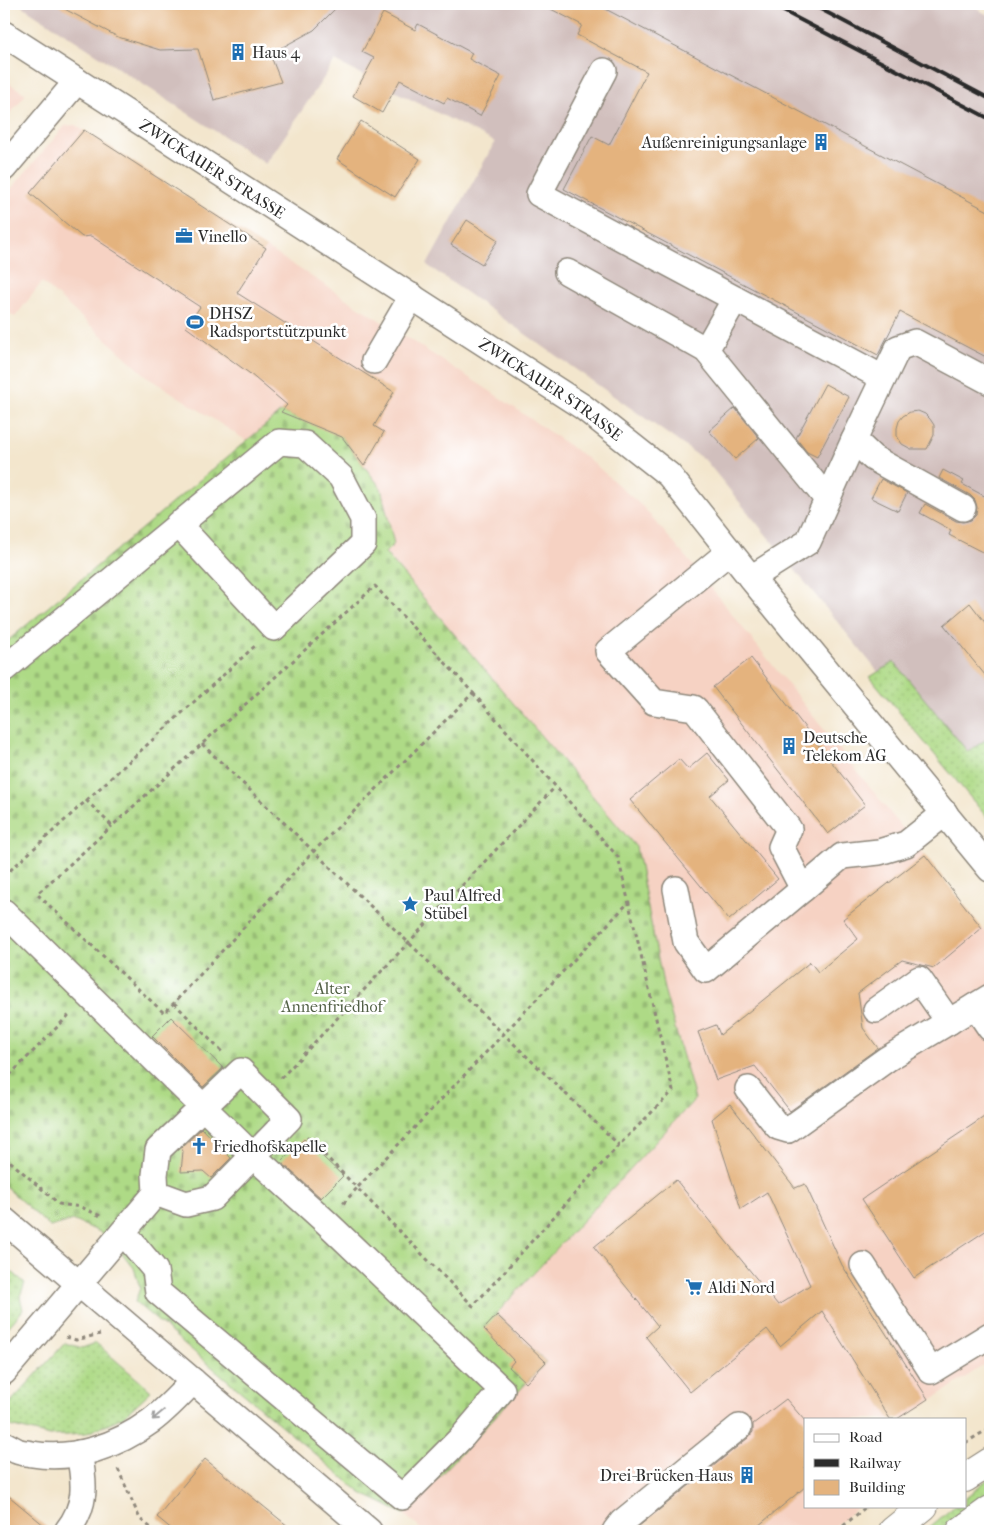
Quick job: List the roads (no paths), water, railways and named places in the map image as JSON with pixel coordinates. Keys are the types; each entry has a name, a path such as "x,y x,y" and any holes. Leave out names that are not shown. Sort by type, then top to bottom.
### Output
{"main road":[{"path":"966,1477 990,1462"},
{"path":"961,1531 990,1510"}],"street":[{"name":"ZWICKAUER STRASSE","path":"4,34 583,407 661,468 669,475 751,578 990,868"},
{"path":"604,71 539,194 883,378"},
{"path":"4,168 77,81"},
{"path":"568,272 706,350 827,499"},
{"path":"374,361 412,296"},
{"path":"706,350 735,298"},
{"path":"751,578 808,542 898,348 914,342 990,382"},
{"path":"854,440 872,458 963,508"},
{"path":"4,670 178,524 279,442 305,444 341,477 363,519 363,544 274,628 178,524"},
{"path":"730,551 608,651 654,702 694,708 789,829 781,847 803,889"},
{"path":"676,889 686,942 706,970 842,856 879,852 906,844 945,813"},
{"path":"4,912 253,1156 326,1222 502,1390 463,1436 402,1497 158,1292 155,1270 123,1232"},
{"path":"876,1010 919,980 949,1022"},
{"path":"748,1089 778,1127 788,1130 887,1059 983,1002 990,1028"},
{"path":"4,1372 156,1193 158,1150 241,1071 289,1119 212,1198 186,1204 156,1193"},
{"path":"4,1220 369,1531"},
{"path":"863,1265 931,1371 990,1334"},
{"path":"4,1444 18,1451 50,1457 80,1453 107,1446 127,1437 152,1420 174,1402 193,1381"},
{"path":"615,1531 622,1522 740,1427"},
{"path":"67,1531 78,1513 84,1495 80,1453"}],"railway":[{"path":"770,4 990,119"},
{"path":"811,4 990,99"}],"place":[{"name":"Haus 4","path":"238,52"},
{"name":"Außenreinigungsanlage","path":"821,142"},
{"name":"Vinello","path":"184,236"},
{"name":"DHSZ Radsportstützpunkt","path":"195,322"},
{"name":"Deutsche Telekom AG","path":"789,746"},
{"name":"Paul Alfred Stübel","path":"410,904"},
{"name":"Friedhofskapelle","path":"199,1146"},
{"name":"Aldi Nord","path":"694,1287"},
{"name":"Drei-Brücken-Haus","path":"747,1475"}],"park label":[{"name":"Alter Annenfriedhof","path":"332,997"}]}
